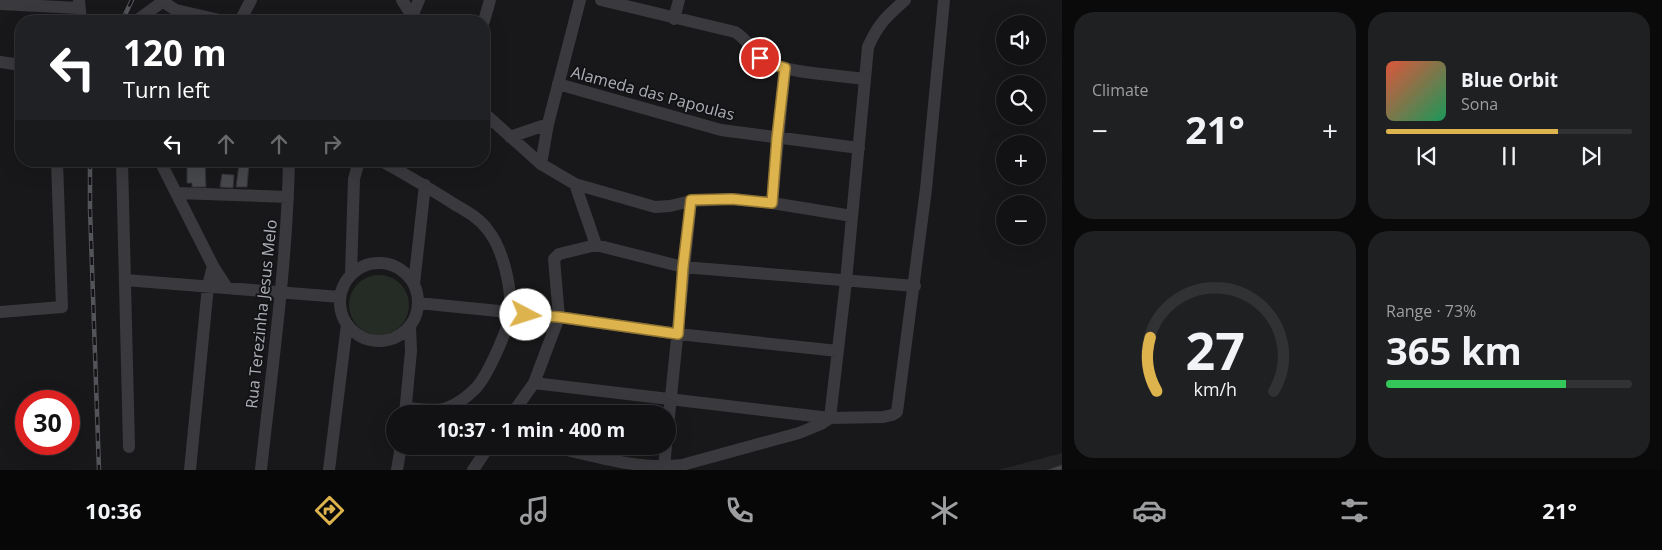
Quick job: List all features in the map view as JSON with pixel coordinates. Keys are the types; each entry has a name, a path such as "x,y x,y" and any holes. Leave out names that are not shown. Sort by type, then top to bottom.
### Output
{"street":[{"path":"243,15 251,0"},
{"path":"402,0 409,15"},
{"path":"413,15 419,0"},
{"path":"486,15 490,0"},
{"path":"541,164 548,124 580,0"},
{"path":"601,0 674,19 735,32 745,39 760,58 768,63 785,68 864,79"},
{"path":"674,19 679,0"},
{"path":"592,455 643,466 664,468 682,465 799,433 830,418 846,281 868,47 875,30 884,18 905,0"},
{"path":"534,383 830,418 883,417 896,412 915,286 944,0"},
{"path":"144,15 164,1 176,10 198,15"},
{"path":"0,4 79,4"},
{"path":"0,62 15,64"},
{"path":"772,203 785,68"},
{"name":"Alameda das Papoulas","path":"558,84 721,130 859,148"},
{"path":"490,119 541,164 575,184 655,207 670,206 691,200 732,199 772,203 852,216"},
{"path":"510,137 548,124"},
{"path":"0,312 62,307 57,167"},
{"path":"122,167 129,447"},
{"path":"163,167 213,266 227,288"},
{"name":"Rua Terezinha Jesus Melo","path":"262,470 280,294 289,167"},
{"path":"351,274 354,178 357,167"},
{"path":"393,167 480,220 489,230 504,263 509,292 510,313 503,336 486,374 476,388 453,405"},
{"path":"575,184 596,245"},
{"path":"414,284 400,269 390,264 369,264 359,268 351,274 344,285 340,297 341,311 347,324 354,332 364,338 381,340 397,336 410,326 416,315 418,303 414,284 425,185"},
{"path":"177,192 288,197"},
{"path":"670,405 691,200"},
{"path":"518,405 534,383 559,317 554,259 559,254 596,245 683,267 915,286"},
{"path":"190,470 208,286 213,266"},
{"path":"125,280 280,294 340,297"},
{"path":"418,303 559,317 678,334 838,351"},
{"path":"329,470 347,324"},
{"path":"406,405 411,350 410,326"},
{"path":"397,336 411,350"},
{"path":"397,470 400,455"},
{"path":"474,470 483,455"},
{"path":"664,468 665,455"}],"shaded area":[{"path":"373,275 385,275 396,280 404,288 409,299 407,317 396,330 385,335 373,335 362,330 354,322 349,311 349,299 354,288 362,280"},
{"path":"1062,453 1062,470 998,470"}],"building":[{"path":"187,167 205,167 206,187 192,187 192,183 187,183"},
{"path":"239,167 249,167 247,187 236,187"},
{"path":"222,174 234,175 233,188 220,187"},
{"path":"1062,465 1062,470 1047,470"}],"railway":[{"path":"125,15 132,0"},
{"path":"90,167 99,470"}],"route":[{"path":"526,315 559,317 678,334 691,200 732,199 772,203 785,68 768,63 760,58"}]}
